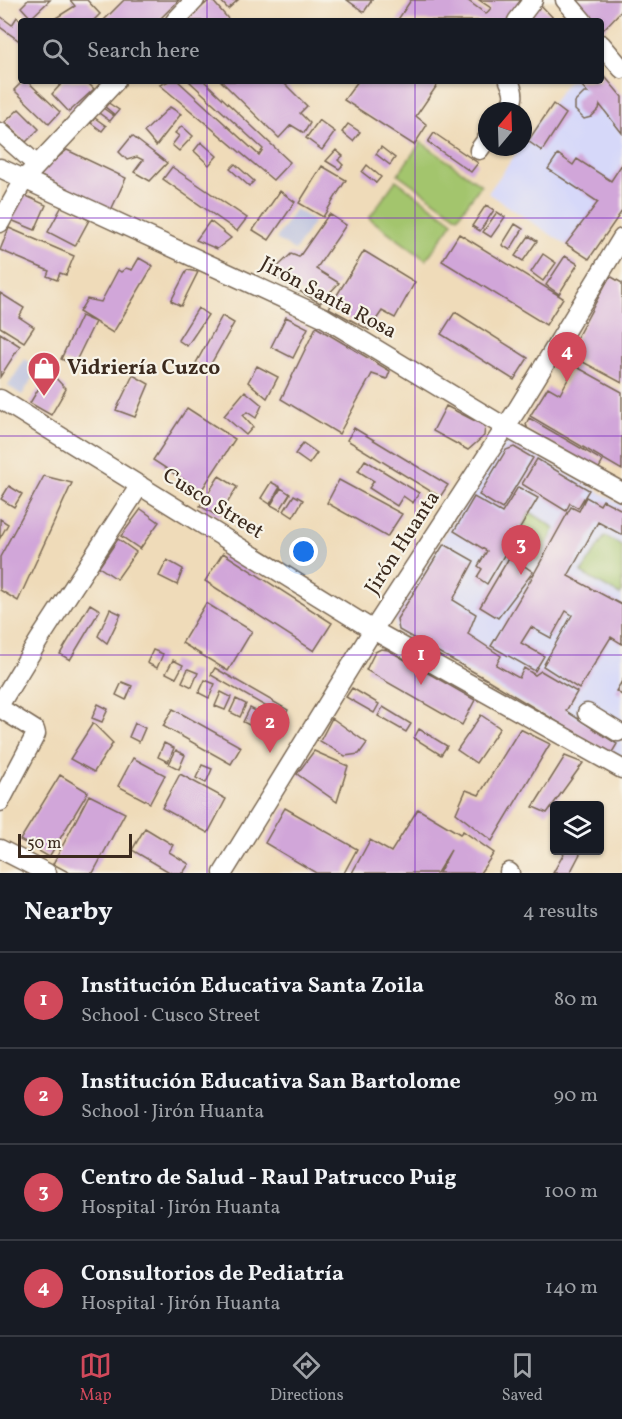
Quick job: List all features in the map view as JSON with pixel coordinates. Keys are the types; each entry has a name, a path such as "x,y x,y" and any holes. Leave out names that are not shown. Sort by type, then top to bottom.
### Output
{"street":[{"path":"178,18 195,0"},
{"path":"519,18 533,0"},
{"path":"565,0 580,18"},
{"path":"604,48 622,69"},
{"path":"0,223 31,172 113,84"},
{"path":"510,84 514,95 513,102"},
{"path":"0,132 31,172"},
{"name":"Jirón Santa Rosa","path":"0,168 31,172 323,317 505,427 622,492"},
{"name":"Jirón Huanta","path":"223,873 373,630 505,427 622,238"},
{"name":"Cusco Street","path":"0,399 373,630 622,769"},
{"path":"0,802 36,734 35,730 0,706 39,640 140,484"},
{"path":"587,713 620,733 600,757"},
{"path":"0,849 47,873"}],"shaded area":[{"path":"604,75 622,96 622,212 589,260 488,193 515,156 532,156 532,131 566,84 604,84"},
{"path":"295,209 314,221 295,251 276,239"},
{"path":"25,359 39,368 22,395 8,386"},
{"path":"510,440 622,505 622,760 396,631 395,619 447,531 505,444"}],"green space":[{"path":"421,142 481,185 458,217 398,174"},
{"path":"396,180 453,222 426,260 369,218"},
{"path":"530,512 555,528 539,561 513,546"},
{"path":"605,536 622,546 622,592 620,595 581,573"}],"building":[{"path":"28,0 50,0 31,18 21,7"},
{"path":"70,0 87,0 100,14 96,18 56,18 75,6"},
{"path":"124,0 179,0 161,18 106,18"},
{"path":"212,0 227,18 188,18"},
{"path":"220,0 238,0 228,9"},
{"path":"347,0 372,0 364,12"},
{"path":"411,0 467,0 486,14 491,8 479,0 531,0 514,18 399,18"},
{"path":"575,0 622,0 622,10 604,29 604,18 590,18"},
{"path":"538,2 553,18 527,18"},
{"path":"0,16 12,25 17,17 18,40 0,27"},
{"path":"604,76 622,97 622,133 600,105 591,117 584,119 575,110 575,102 584,93 588,93 580,84 604,84"},
{"path":"20,84 30,84 60,112 49,124 14,90"},
{"path":"61,84 89,84 94,89 69,112 52,94"},
{"path":"181,84 259,155 263,149 192,84 207,84 290,162 273,180 160,85"},
{"path":"224,84 285,84 307,106 300,113 310,123 304,133 291,125 279,138"},
{"path":"356,84 438,84 416,116 427,125 414,145 344,100"},
{"path":"107,102 119,110 115,115 104,106"},
{"path":"553,104 566,114 542,151 532,144 532,135"},
{"path":"170,107 181,114 156,146 144,132"},
{"path":"103,108 114,116 110,121 99,113"},
{"path":"19,109 39,129 26,142 5,122"},
{"path":"95,118 106,126 102,131 91,123"},
{"path":"319,120 335,132 322,150 306,138"},
{"path":"348,124 360,132 353,141 342,132"},
{"path":"182,126 193,136 179,151 172,145 179,136 175,133"},
{"path":"434,133 478,163 471,172 428,142"},
{"path":"132,136 167,163 150,181 134,172 143,160 137,157 127,160 119,152"},
{"path":"201,142 217,156 209,165 194,151"},
{"path":"381,147 395,158 390,165 376,154"},
{"path":"67,150 126,178 111,210 41,176 45,168"},
{"path":"336,150 343,156 338,160 343,165 339,169 326,161"},
{"path":"558,154 573,165 577,159 611,181 622,164 622,211 589,259 566,244 598,202 548,169"},
{"path":"235,164 254,181 249,186 230,169"},
{"path":"367,165 381,177 376,183 362,172"},
{"path":"322,166 346,180 323,217 299,203"},
{"path":"172,167 247,218 237,231 163,179"},
{"path":"280,191 295,202 269,240 253,230"},
{"path":"22,194 46,205 35,230 11,220"},
{"path":"486,205 494,210 480,231 472,226"},
{"path":"62,206 89,220 75,246 48,232"},
{"path":"497,212 505,217 491,237 483,232"},
{"path":"329,214 346,225 316,269 339,283 320,303 270,274 291,254 299,257"},
{"path":"210,221 231,238 217,249 196,240"},
{"path":"515,224 523,229 510,250 502,245"},
{"path":"9,228 74,256 66,275 60,273 57,280 47,276 49,271 0,250"},
{"path":"459,234 563,298 546,325 442,261"},
{"path":"529,236 537,241 523,261 515,256"},
{"path":"364,251 415,282 395,318 382,311 369,330 329,308"},
{"path":"543,254 556,263 543,281 531,272"},
{"path":"565,256 578,264 559,294 546,285"},
{"path":"139,258 153,266 113,333 79,312 87,299 101,302 118,270 121,272 126,268 132,270"},
{"path":"187,270 198,272 181,306 171,301"},
{"path":"610,276 622,283 622,383 568,354"},
{"path":"0,293 24,308 19,317 34,327 24,342 0,327"},
{"path":"198,308 208,315 187,346 178,340"},
{"path":"455,312 528,358 514,380 441,334"},
{"path":"81,316 95,322 74,365 61,359"},
{"path":"222,316 234,323 208,369 196,363"},
{"path":"286,317 308,328 293,358 271,347"},
{"path":"316,327 390,371 387,379 372,374 339,434 281,399"},
{"path":"0,333 20,346 0,377"},
{"path":"257,366 278,377 267,398 248,382"},
{"path":"575,366 622,392 622,470 530,416 548,387 560,394"},
{"path":"49,371 66,389 51,415 30,403"},
{"path":"133,375 149,384 135,417 116,410"},
{"path":"245,391 262,405 256,418 247,412 243,416 253,427 246,435 224,416"},
{"path":"446,406 485,426 484,436 468,450 433,431"},
{"path":"187,408 235,439 201,491 153,460"},
{"path":"529,418 603,461 598,470 528,430 526,424"},
{"path":"354,428 448,485 440,497 347,440"},
{"path":"303,443 317,453 309,464 295,454"},
{"path":"514,447 533,458 502,509 479,495 506,450"},
{"path":"537,459 589,490 578,508 570,503 566,511 522,484"},
{"path":"365,460 419,493 413,503 403,496 397,506 369,488 374,481 358,471"},
{"path":"44,476 72,483 18,601 0,590 0,557"},
{"path":"219,476 237,487 219,517 200,506"},
{"path":"339,480 402,514 387,537 327,503"},
{"path":"271,482 280,487 270,504 261,498"},
{"path":"9,486 22,494 14,507 1,499"},
{"path":"518,487 538,498 487,584 477,577 482,569 478,566 487,551 454,531 474,497 502,513"},
{"path":"281,488 290,494 280,510 271,505"},
{"path":"294,495 303,500 293,517 284,511"},
{"path":"586,497 600,505 603,500 622,510 622,535 598,522 568,576 622,605 622,644 611,637 579,689 543,666 572,615 566,611 551,638 531,627 521,643 544,656 535,671 491,646 571,507 579,511"},
{"path":"141,509 159,522 140,549 121,536"},
{"path":"0,519 8,524 0,538"},
{"path":"118,539 136,552 117,579 99,567"},
{"path":"444,544 474,561 453,600 476,614 468,634 501,656 496,665 519,678 524,668 535,675 541,671 577,692 566,711 617,744 611,754 399,630 397,619"},
{"path":"223,553 332,623 314,651 205,581"},
{"path":"510,556 533,572 498,618 480,607"},
{"path":"167,560 183,569 177,585 159,576"},
{"path":"206,603 252,631 228,671 182,643"},
{"path":"90,604 100,610 70,660 60,654"},
{"path":"110,609 121,614 107,643 98,636"},
{"path":"381,649 388,650 475,700 462,725 366,670 375,652"},
{"path":"153,650 163,654 157,668 147,663"},
{"path":"173,660 183,665 176,678 166,673"},
{"path":"215,668 288,710 284,717 211,675"},
{"path":"188,669 198,673 192,687 182,682"},
{"path":"205,680 215,684 209,698 199,693"},
{"path":"622,681 622,695 616,691"},
{"path":"122,682 132,686 126,700 116,695"},
{"path":"352,688 379,704 374,713 346,697"},
{"path":"221,692 231,697 225,710 215,706"},
{"path":"236,699 246,704 240,717 230,712"},
{"path":"98,704 108,709 102,722 92,718"},
{"path":"383,707 411,724 406,732 378,716"},
{"path":"250,708 277,722 270,735 243,722"},
{"path":"173,709 241,747 231,764 163,726"},
{"path":"481,715 500,728 476,763 457,750"},
{"path":"332,718 367,743 359,754 345,756 320,741"},
{"path":"93,723 113,743 94,772 70,759"},
{"path":"135,723 145,728 139,742 129,737"},
{"path":"419,729 447,746 441,755 414,738"},
{"path":"520,729 550,744 492,841 456,813 466,790 479,795"},
{"path":"164,743 174,748 168,762 158,757"},
{"path":"176,750 185,755 179,769 169,764"},
{"path":"314,751 348,766 337,802 297,774"},
{"path":"565,756 583,763 556,801 550,801 550,809 547,813 533,807"},
{"path":"133,758 165,775 150,803 118,786"},
{"path":"202,765 212,769 206,783 196,778"},
{"path":"180,774 226,799 208,833 162,808"},
{"path":"60,775 88,792 49,857 20,840"},
{"path":"89,795 125,813 93,873 70,873 53,864"},
{"path":"285,808 357,849 344,873 316,873 265,843"},
{"path":"418,809 460,834 463,831 494,853 480,873 439,873 451,850 437,873 352,873 370,840 391,852"},
{"path":"145,828 173,845 169,852 189,864 183,873 171,873 132,850"},
{"path":"563,855 579,855 570,873 553,873"}],"place":[{"name":"Consultorios de Pediatría","path":"567,382"},
{"name":"Vidriería Cuzco","path":"44,397"},
{"name":"Centro de Salud - Raul Patrucco Puig","path":"521,575"},
{"name":"Institución Educativa Santa Zoila","path":"421,685"},
{"name":"Institución Educativa San Bartolome","path":"270,753"}]}
